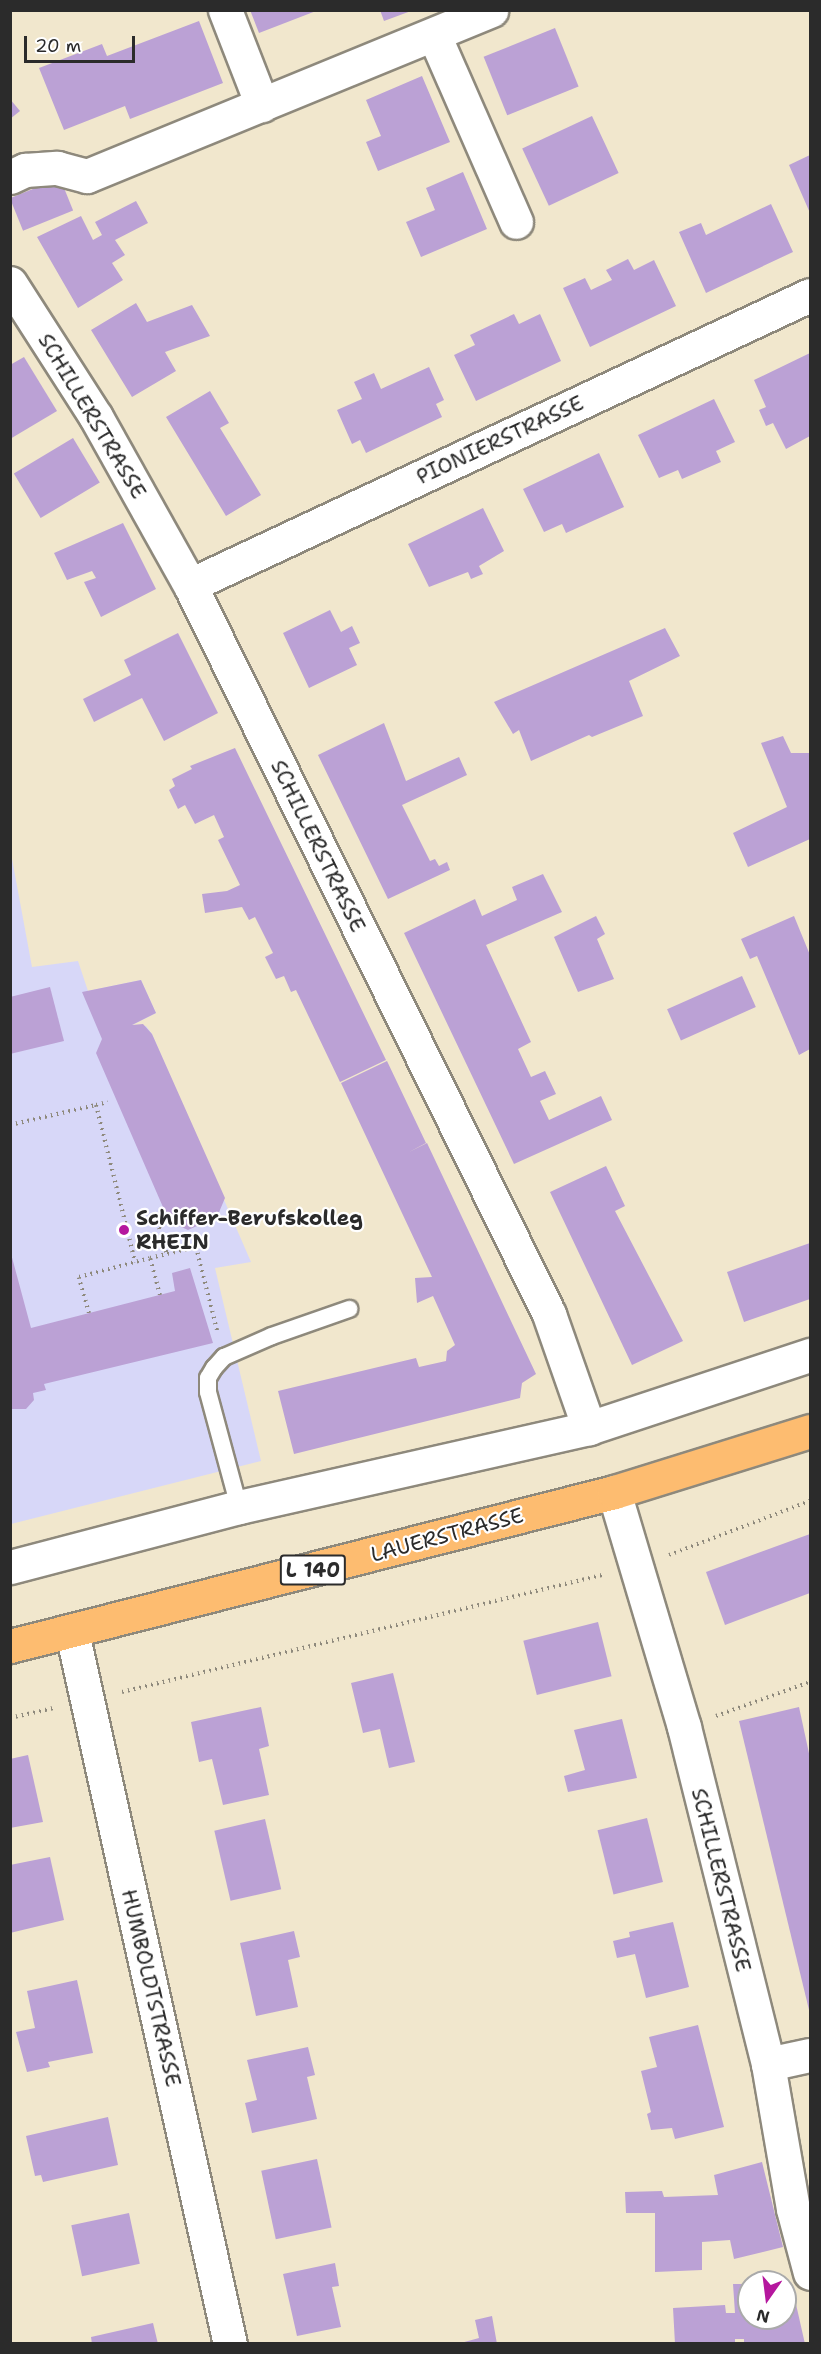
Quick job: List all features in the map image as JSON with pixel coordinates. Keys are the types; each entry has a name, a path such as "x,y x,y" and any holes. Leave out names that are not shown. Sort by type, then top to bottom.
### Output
{"main road":[{"name":"LAUERSTRASSE","path":"10,1646 72,1632 614,1491 810,1431"}],"street":[{"path":"225,10 262,105"},
{"path":"10,177 25,170 57,168 87,176 435,35 491,10"},
{"path":"435,35 516,222"},
{"name":"SCHILLERSTRASSE","path":"10,283 96,417 190,585 549,1314 589,1428"},
{"name":"PIONIERSTRASSE","path":"190,585 810,295"},
{"path":"10,1567 239,1507 589,1428 810,1355"},
{"name":"SCHILLERSTRASSE","path":"614,1491 684,1727 768,2064 793,2209 810,2274"},
{"name":"HUMBOLDTSTRASSE","path":"72,1632 230,2343"},
{"path":"768,2064 810,2055"}],"lane":[{"path":"239,1507 208,1392 208,1378 224,1357 349,1309"}],"path":[{"path":"10,1125 108,1102"},
{"path":"96,1105 135,1262"},
{"path":"156,1216 166,1254"},
{"path":"89,1313 78,1277 196,1247 224,1357"},
{"path":"150,1258 160,1295"},
{"path":"10,1718 638,1567 810,1501"},
{"path":"684,1727 810,1682"}],"shaded area":[{"name":"Schiffer-Berufskolleg RHEIN","path":"10,848 32,967 78,961 88,991 141,980 156,1013 132,1025 146,1026 152,1034 251,1262 215,1268 261,1461 11,1524"}],"building":[{"path":"250,10 316,10 316,11 259,33"},
{"path":"380,10 411,10 411,11 384,21"},
{"path":"199,21 223,83 130,119 125,106 64,130 39,68 102,44 107,56"},
{"path":"555,28 579,86 507,115 484,57"},
{"path":"422,76 450,142 378,171 366,142 381,136 366,100"},
{"path":"10,99 20,111 10,119"},
{"path":"592,116 619,173 549,206 522,149"},
{"path":"810,155 810,213 789,165"},
{"path":"463,172 487,229 421,257 406,222 435,210 426,188"},
{"path":"60,178 73,210 23,231 10,198"},
{"path":"136,201 148,223 115,240 125,255 112,263 123,280 78,308 37,237 81,216 93,240 102,235 95,222"},
{"path":"771,204 793,252 706,293 679,232 701,223 706,235"},
{"path":"628,259 634,270 654,260 676,306 590,347 563,288 585,278 591,290 612,280 606,270"},
{"path":"136,303 147,322 192,305 210,336 165,352 176,371 132,397 91,330"},
{"path":"514,314 519,324 540,314 561,361 476,401 454,355 475,345 470,335"},
{"path":"810,353 810,436 786,449 773,423 766,426 759,410 766,407 754,380"},
{"path":"24,357 57,411 10,439 10,365"},
{"path":"429,367 444,400 436,404 442,417 366,453 360,440 352,444 337,410 362,399 354,382 374,373 381,389"},
{"path":"210,391 229,423 220,428 261,495 226,516 166,417"},
{"path":"714,399 735,442 716,451 721,462 682,479 678,470 659,478 638,435"},
{"path":"73,438 100,483 41,518 14,474"},
{"path":"599,453 624,507 566,533 562,524 544,532 523,489"},
{"path":"483,508 504,551 479,566 483,574 471,579 468,572 429,587 408,544"},
{"path":"123,523 156,589 101,617 84,582 96,578 92,571 67,580 54,553"},
{"path":"330,610 341,632 352,626 360,643 349,648 357,665 309,688 283,633"},
{"path":"665,628 680,656 629,681 643,716 592,737 589,735 531,761 519,730 513,734 494,702"},
{"path":"178,633 218,713 164,741 142,698 94,722 83,699 131,675 124,660"},
{"path":"384,723 406,781 459,757 467,775 402,805 430,861 435,859 439,866 447,862 450,870 388,899 318,755"},
{"path":"783,736 791,753 810,753 810,839 748,867 733,833 787,807 761,743"},
{"path":"235,748 386,1060 340,1082 296,990 291,992 284,976 276,979 265,957 273,953 255,917 249,920 242,907 205,913 202,894 227,891 240,885 218,840 224,837 214,815 195,824 185,805 178,809 169,790 175,786 172,779 192,769 190,766"},
{"path":"543,874 562,912 486,945 531,1042 518,1049 531,1077 545,1071 556,1094 540,1101 549,1120 601,1096 612,1120 514,1164 404,933 475,899 482,916 517,900 512,887"},
{"path":"596,916 605,934 597,939 614,979 578,992 554,937"},
{"path":"794,916 810,955 810,1049 799,1055 757,956 750,959 741,939"},
{"path":"742,976 756,1007 681,1040 667,1009"},
{"path":"141,980 156,1013 132,1025 143,1024 152,1034 225,1198 217,1217 188,1230 170,1222 166,1214 96,1053 102,1039 82,992"},
{"path":"50,987 64,1041 10,1054 10,997"},
{"path":"387,1061 426,1143 409,1152 427,1143 536,1374 522,1383 520,1398 294,1454 278,1391 416,1358 419,1367 446,1361 447,1351 455,1345 433,1296 417,1303 415,1278 432,1277 341,1083"},
{"path":"606,1166 625,1206 615,1211 683,1341 632,1365 550,1192"},
{"path":"810,1243 810,1299 744,1322 727,1272"},
{"path":"10,1250 31,1328 175,1291 172,1273 190,1268 213,1343 44,1384 46,1390 33,1393 34,1400 26,1409 12,1409"},
{"path":"810,1534 810,1593 725,1625 706,1572"},
{"path":"598,1622 612,1676 537,1695 523,1641"},
{"path":"393,1673 415,1762 389,1768 380,1729 363,1733 351,1683"},
{"path":"261,1707 269,1746 259,1749 269,1795 223,1805 212,1759 199,1762 191,1722"},
{"path":"799,1707 810,1758 810,2014 739,1721"},
{"path":"622,1719 637,1778 568,1792 564,1776 585,1770 574,1730"},
{"path":"28,1755 43,1822 10,1828 10,1759"},
{"path":"647,1818 663,1882 613,1894 598,1830"},
{"path":"265,1819 281,1889 231,1901 214,1831"},
{"path":"50,1857 64,1920 10,1933 10,1865"},
{"path":"673,1922 689,1987 646,1998 635,1954 617,1958 613,1941 630,1937 629,1932"},
{"path":"294,1931 300,1957 288,1960 298,2007 256,2016 240,1943"},
{"path":"77,1980 93,2053 48,2062 50,2067 27,2072 16,2032 35,2028 27,1991"},
{"path":"698,2025 724,2127 675,2139 672,2128 651,2130 647,2114 651,2112 641,2071 657,2067 649,2037"},
{"path":"308,2047 315,2075 307,2077 317,2119 252,2133 245,2103 257,2100 247,2060"},
{"path":"108,2117 118,2165 43,2182 41,2175 35,2176 26,2136"},
{"path":"317,2159 332,2227 276,2239 261,2171"},
{"path":"762,2162 783,2247 734,2259 730,2240 702,2242 702,2270 655,2272 655,2213 626,2213 625,2192 662,2191 664,2197 718,2195 714,2175"},
{"path":"129,2213 140,2264 82,2276 71,2225"},
{"path":"335,2263 339,2286 332,2287 341,2327 297,2336 283,2274"},
{"path":"733,2284 737,2284 737,2330 797,2330 797,2309 805,2344 744,2344 744,2339 735,2339 735,2344 675,2344 673,2308 725,2305 726,2313 735,2313"},
{"path":"492,2316 497,2344 457,2344 479,2338 475,2320"},
{"path":"153,2323 158,2344 92,2344 91,2337"}],"place":[{"name":"Schiffer-Berufskolleg RHEIN","path":"124,1230"}]}
